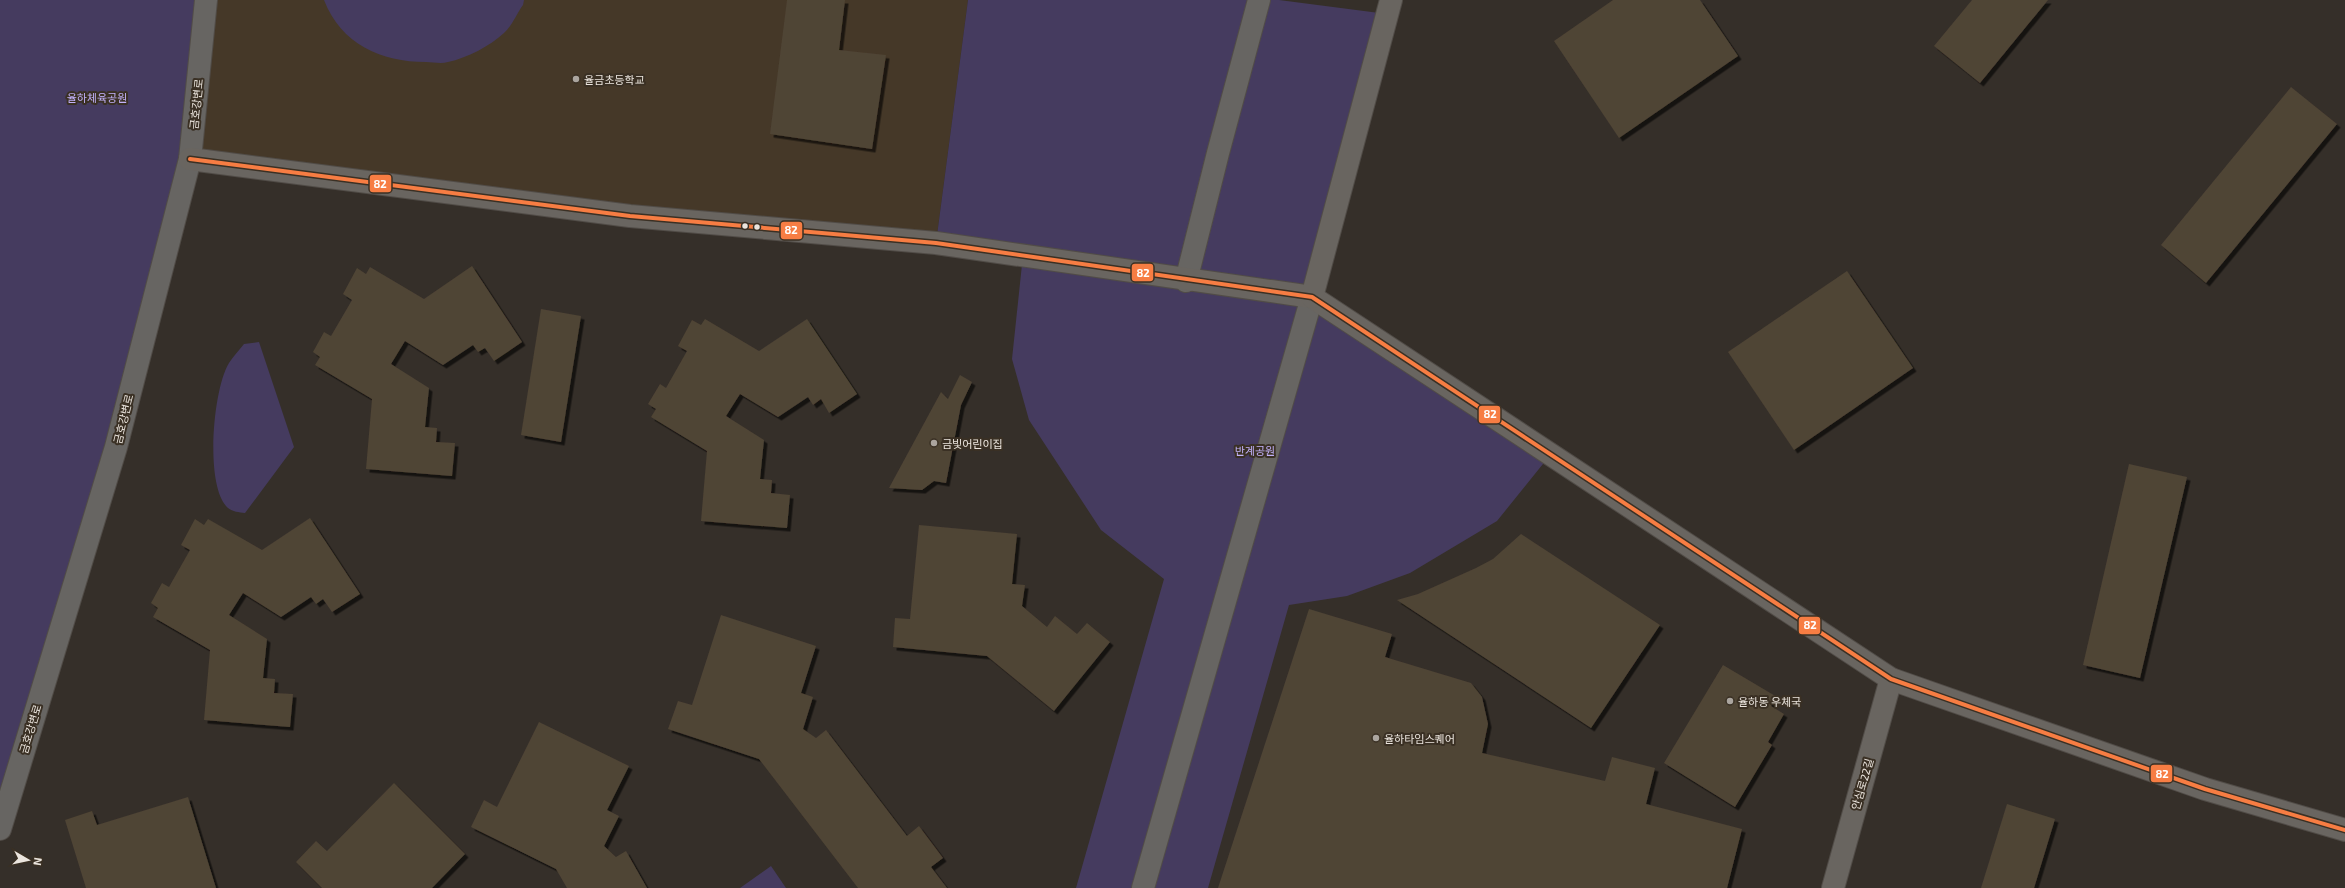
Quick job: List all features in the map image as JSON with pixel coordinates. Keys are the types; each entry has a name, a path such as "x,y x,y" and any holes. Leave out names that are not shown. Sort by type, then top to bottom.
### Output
{"main road":[{"path":"1312,298 1391,0"},
{"path":"190,159 630,216 936,243 1186,281 1312,298 1891,679 2205,790 2345,830"},
{"name":"안심로22길","path":"1833,888 1891,679"}],"street":[{"name":"금호강변로","path":"0,829 116,447 190,159 206,0"},
{"path":"1186,281 1218,153 1259,0"},
{"path":"1142,888 1312,298"}],"shaded area":[{"name":"율금초등학교","path":"201,0 968,0 936,243 190,159"}],"green space":[{"name":"율하체육공원","path":"0,0 201,0 190,159 0,803"},
{"path":"324,0 524,0 523,5 510,27 498,38 485,47 470,54 445,63 440,63 409,61 393,58 364,48 341,28 331,15"},
{"name":"반계공원","path":"968,0 1279,0 1387,14 1312,297 1551,454 1497,521 1410,573 1347,596 1289,605 1208,888 1076,888 1164,579 1101,530 1029,420 1012,359 1023,255 936,243"},
{"path":"259,342 294,447 245,513 228,508 219,494 215,477 214,457 215,413 223,376 229,363 244,344"},
{"path":"771,866 786,888 740,888"}],"building":[{"path":"787,0 845,0 839,50 886,55 872,149 770,134"},
{"path":"1613,0 1700,0 1738,56 1619,138 1554,41"},
{"path":"1972,0 2048,0 1980,83 1934,46"},
{"path":"2291,87 2337,124 2206,283 2161,245"},
{"path":"472,266 522,342 494,361 485,348 478,352 473,345 443,365 405,341 391,364 429,388 425,427 437,428 436,442 455,443 452,476 366,469 372,399 315,365 320,357 313,352 324,332 331,336 352,300 343,294 357,268 366,274 370,267 424,299"},
{"path":"1847,271 1913,368 1794,450 1728,352"},
{"path":"541,309 581,316 561,442 521,435"},
{"path":"705,319 759,351 807,319 857,394 829,413 821,399 813,405 808,397 778,417 740,394 726,416 764,440 760,479 772,480 771,493 790,495 787,528 701,521 707,451 651,417 656,409 648,404 660,384 666,388 687,351 678,346 692,320 701,325"},
{"name":"금빛어린이집","path":"960,375 972,382 961,405 946,483 934,481 922,490 889,488 941,392 948,399"},
{"path":"2129,464 2187,477 2140,678 2083,665"},
{"path":"310,518 360,594 332,612 323,599 316,604 311,597 281,617 243,593 229,615 267,639 263,678 275,679 274,693 293,694 290,727 204,720 210,650 153,617 158,608 151,603 162,583 169,587 190,550 181,545 195,519 204,525 208,519 262,550"},
{"path":"919,525 1017,534 1012,584 1025,585 1022,606 1047,627 1055,616 1077,634 1087,623 1110,642 1054,711 987,656 893,647 895,618 910,619"},
{"path":"1521,534 1660,625 1591,728 1397,600 1418,594 1493,559"},
{"name":"율하타임스퀘어","path":"1309,609 1392,634 1385,657 1471,683 1482,697 1488,724 1482,753 1605,781 1612,757 1655,768 1646,804 1742,829 1727,888 1218,888"},
{"path":"721,615 816,646 801,693 813,697 803,729 816,738 826,730 907,836 919,826 943,858 931,867 947,888 858,888 759,759 668,729 678,701 692,705"},
{"path":"1723,665 1777,697 1771,706 1784,714 1768,742 1772,745 1735,807 1664,763"},
{"path":"539,722 629,766 607,810 619,816 604,846 616,857 626,851 647,888 567,888 556,869 471,827 484,800 497,807"},
{"path":"394,783 465,854 432,888 322,888 296,862 316,841 327,851"},
{"path":"188,797 216,888 86,888 65,820 92,811 97,825"},
{"path":"2007,804 2055,819 2034,888 1981,888"}],"transit line":[{"name":"82","path":"190,159 630,216 936,243 1312,297 1891,679 2205,789 2345,830"}],"place":[{"name":"율금초등학교","path":"576,79"},
{"name":"금빛어린이집","path":"934,443"},
{"name":"율하동 우체국","path":"1730,701"},
{"name":"율하타임스퀘어","path":"1376,738"}]}
